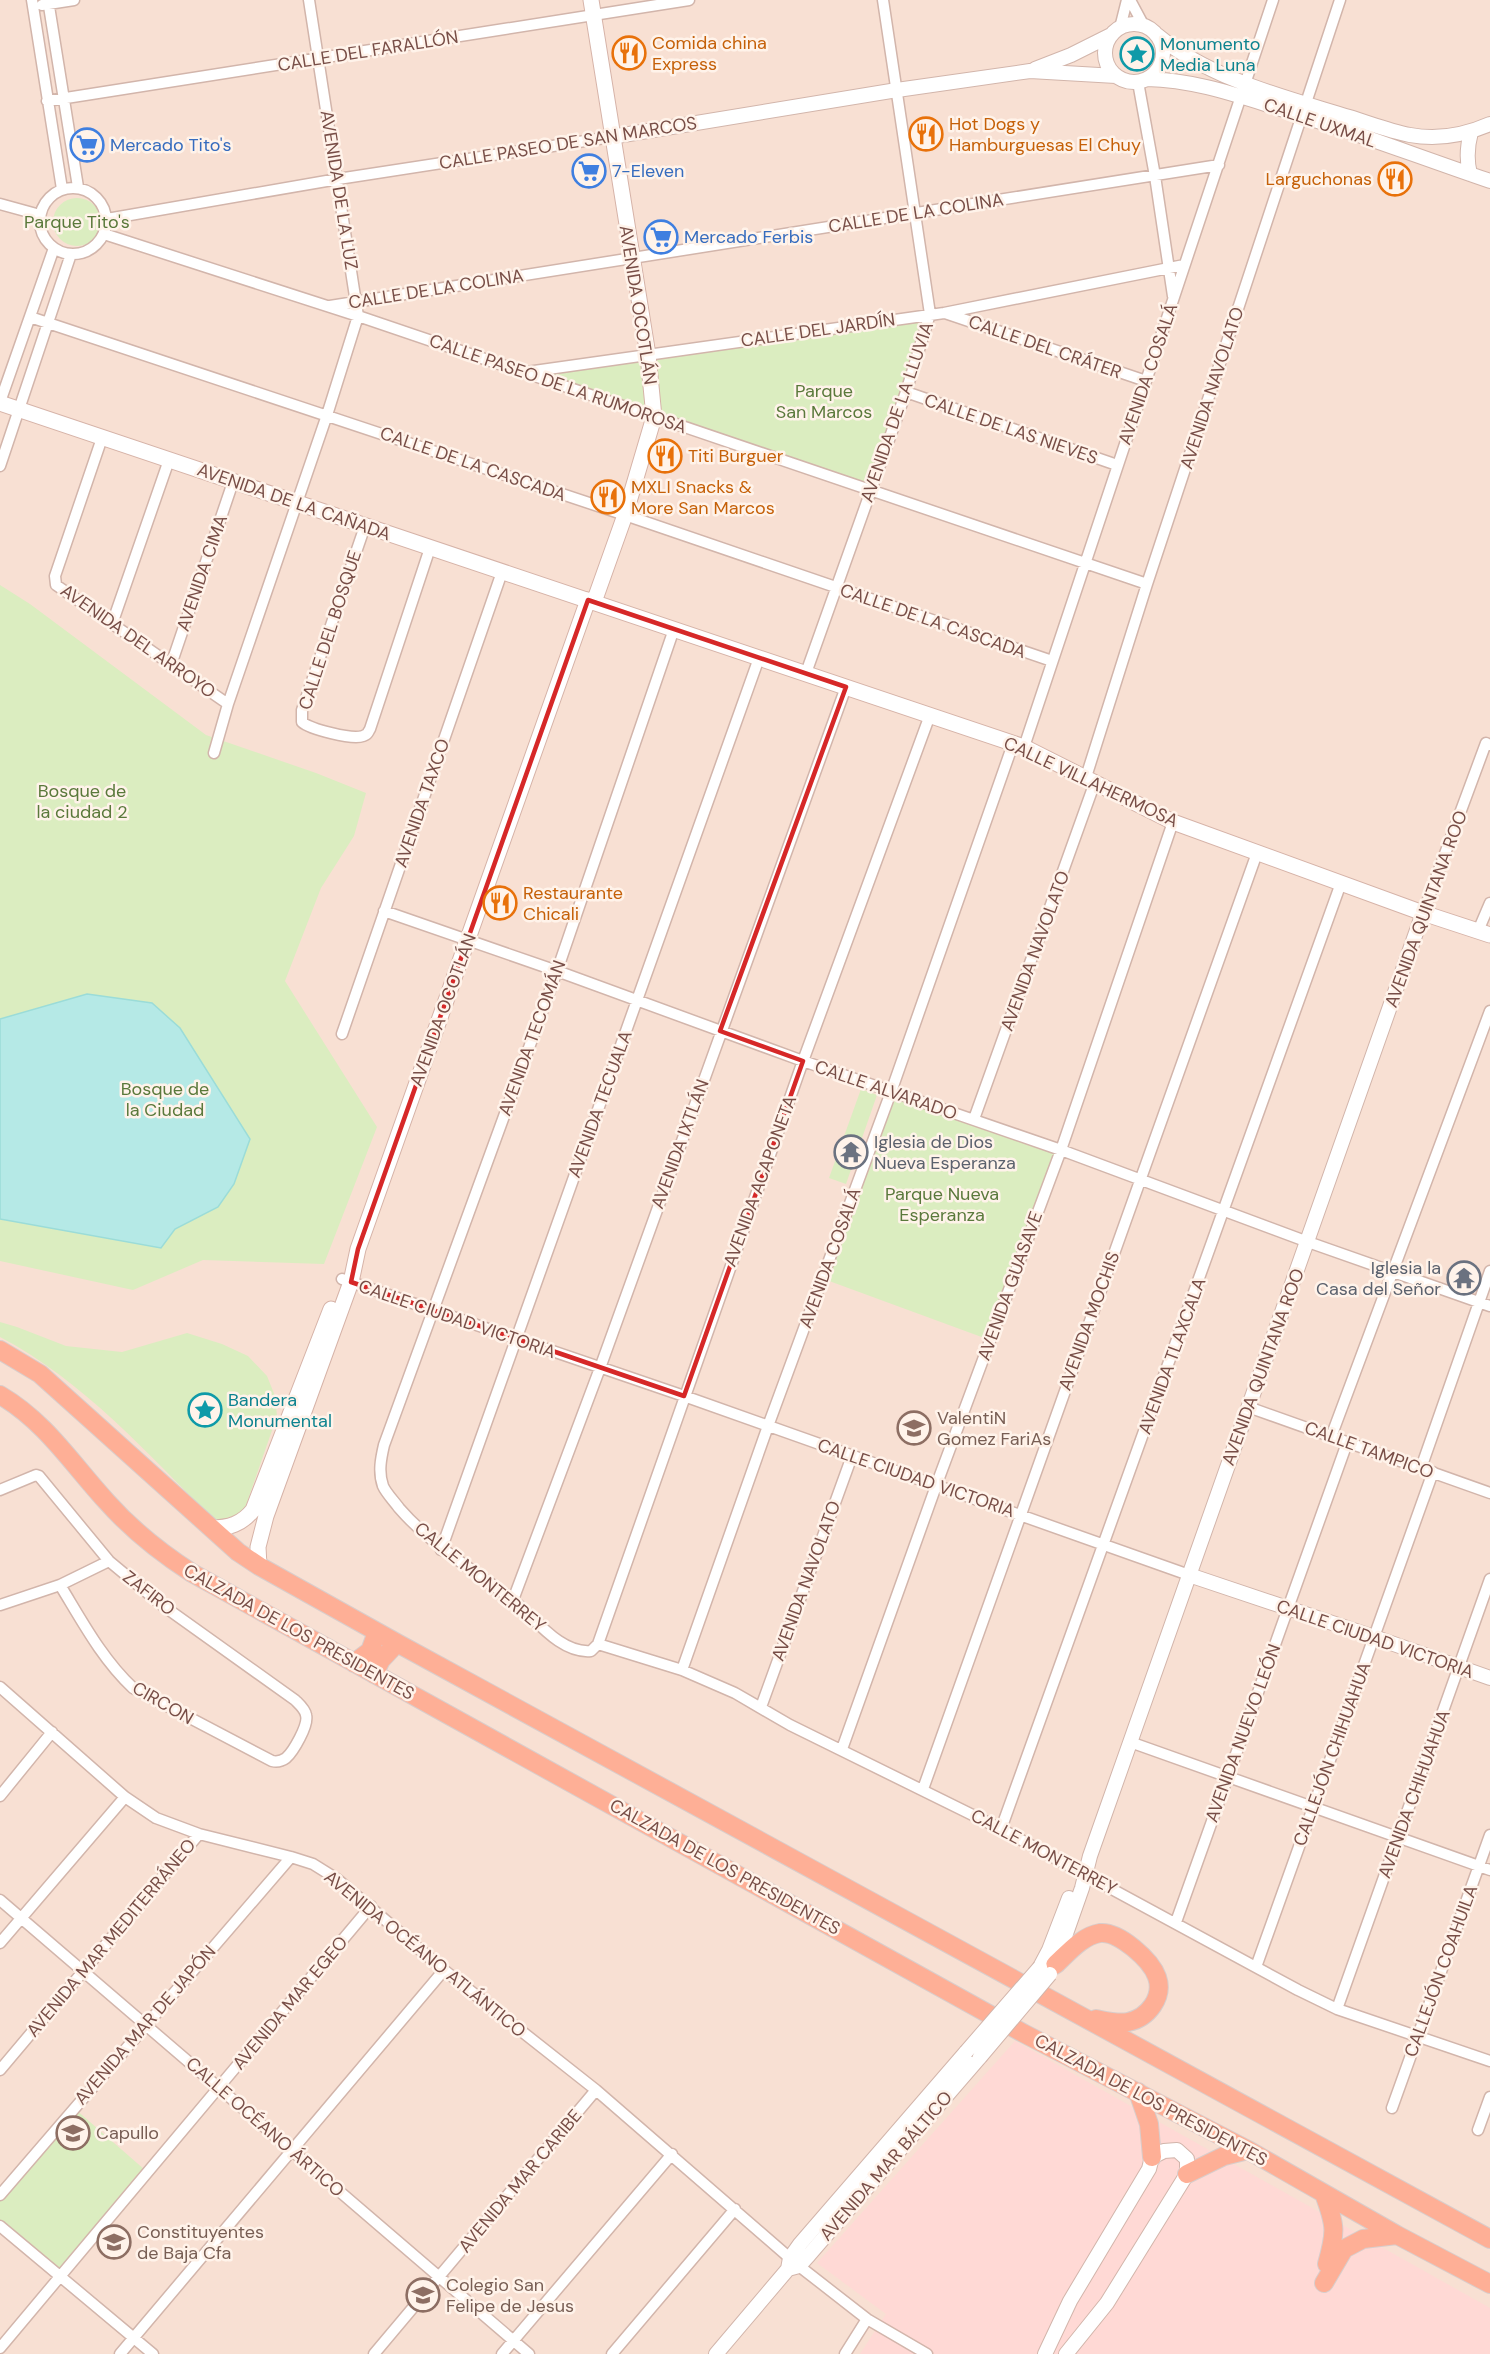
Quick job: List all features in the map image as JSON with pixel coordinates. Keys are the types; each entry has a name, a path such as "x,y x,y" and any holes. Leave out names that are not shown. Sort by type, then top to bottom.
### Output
{"highway":[{"name":"CALZADA DE LOS PRESIDENTES","path":"0,1350 40,1374 238,1552 259,1566 1490,2239"},
{"path":"0,1384 41,1416 49,1434"},
{"name":"CALZADA DE LOS PRESIDENTES","path":"0,1395 34,1419 106,1502 164,1555 230,1595 1023,2033 1248,2150 1397,2235 1490,2284"},
{"path":"354,1663 370,1651 377,1632"},
{"path":"374,1674 381,1660 397,1643"},
{"path":"1048,1969 1083,1940 1101,1933 1126,1942 1152,1969 1157,1977 1156,2000 1149,2011 1141,2017 1128,2022 1085,2017"},
{"path":"1138,2092 1149,2124 1152,2157"},
{"path":"1187,2174 1224,2156 1248,2150"},
{"path":"1324,2194 1334,2225 1335,2237 1324,2283 1344,2249 1363,2240 1397,2235"}],"main road":[{"name":"AVENIDA OCOTLÁN","path":"259,1566 258,1547 266,1516 468,941 591,601 625,515 654,417 648,355 611,137 591,0"},
{"name":"AVENIDA DE LA CAÑADA","path":"0,402 591,601"},
{"name":"CALLE VILLAHERMOSA","path":"591,601 1018,746 1090,779 1173,822 1484,933"},
{"name":"AVENIDA OCOTLÁN","path":"211,1528 226,1528 239,1523 253,1510 347,1281"}],"street":[{"path":"62,189 33,3 74,0"},
{"name":"AVENIDA DE LA LUZ","path":"214,753 228,704 327,416 358,316 309,0"},
{"name":"CALLE DEL FARALLÓN","path":"47,101 689,0"},
{"name":"AVENIDA DE LA LLUVIA","path":"806,673 906,392 930,314 884,0"},
{"path":"1128,0 1144,26 1171,46 1244,90"},
{"path":"1128,0 1115,32 1106,45 1105,56 1116,76 1126,81 1142,81 1155,73 1161,64 1163,54 1162,44 1157,35"},
{"name":"AVENIDA COSALÁ","path":"682,1670 768,1426 1018,746 1052,661 1273,0"},
{"name":"AVENIDA NAVOLATO","path":"974,1119 1090,779 1147,584 1340,0"},
{"path":"49,2 78,187"},
{"path":"1115,32 1131,24 1144,26"},
{"name":"CALLE PASEO DE SAN MARCOS","path":"1030,71 1071,55 1115,32"},
{"name":"CALLE PASEO DE SAN MARCOS","path":"107,219 338,179 1030,71 1116,76"},
{"name":"CALLE UXMAL","path":"1142,81 1171,79 1244,90 1304,110 1490,181"},
{"path":"1142,81 1173,299"},
{"path":"1304,110 1410,135 1439,137 1472,132 1490,124"},
{"path":"1470,174 1467,146 1472,132"},
{"name":"CALLE DE LA COLINA","path":"329,307 1219,165"},
{"path":"78,187 98,198 107,219 104,234 96,245 85,252 71,254 54,248 43,233 40,214 44,204 52,195 62,189 78,187"},
{"path":"0,204 40,214"},
{"name":"CALLE PASEO DE LA RUMOROSA","path":"104,234 358,316 1147,584"},
{"path":"0,402 54,248"},
{"path":"0,466 71,254"},
{"name":"CALLE DEL JARDÍN","path":"522,372 944,313 1184,265"},
{"name":"CALLE DEL CRÁTER","path":"944,313 1146,381"},
{"name":"CALLE DE LA CASCADA","path":"30,318 625,515 1052,661"},
{"name":"CALLE DE LAS NIEVES","path":"906,392 1117,465"},
{"name":"AVENIDA DEL ARROYO","path":"102,438 54,580 58,588 228,704"},
{"path":"112,624 170,460"},
{"name":"AVENIDA CIMA","path":"171,665 233,482"},
{"name":"CALLE DEL BOSQUE","path":"364,526 302,710 302,722 313,728 354,737 367,734 430,548"},
{"name":"AVENIDA TAXCO","path":"342,1034 502,572"},
{"name":"AVENIDA TECOMÁN","path":"384,1445 557,971 674,629"},
{"name":"AVENIDA TECUALA","path":"441,1550 759,658"},
{"name":"AVENIDA IXTLÁN","path":"513,1600 600,1368 846,687"},
{"name":"AVENIDA ACAPONETA","path":"596,1646 802,1061 930,715"},
{"name":"AVENIDA QUINTANA ROO","path":"1048,1969 1049,1950 1090,1856 1423,913 1488,744"},
{"name":"AVENIDA GUASAVE","path":"842,1749 936,1486 1061,1150 1173,822"},
{"name":"AVENIDA MOCHIS","path":"923,1789 1257,853"},
{"name":"AVENIDA TLAXCALA","path":"1001,1829 1105,1545 1341,883"},
{"path":"1484,933 1490,903"},
{"name":"CALLE ALVARADO","path":"384,911 557,971 802,1061 1061,1150 1308,1242 1490,1306"},
{"path":"1332,1437 1490,1011"},
{"path":"1421,1468 1490,1271"},
{"name":"CALLE CIUDAD VICTORIA","path":"347,1281 684,1396 1189,1575 1490,1678"},
{"name":"CALLE TAMPICO","path":"1248,1407 1490,1493"},
{"name":"AVENIDA NUEVO LEÓN","path":"1176,1922 1347,1443"},
{"name":"CALLE MONTERREY","path":"384,1445 380,1470 384,1487 408,1518 441,1550 513,1600 533,1621 560,1640 582,1651 596,1646 682,1670 711,1681 777,1718 1001,1829 1337,2009 1490,2061"},
{"name":"AVENIDA NAVOLATO","path":"761,1707 852,1456"},
{"name":"CALLEJÓN CHIHUAHUA","path":"1256,1967 1433,1473"},
{"name":"ZAFIRO","path":"0,1490 39,1476 109,1561 162,1605 294,1700 305,1712 307,1718 305,1728 285,1759 272,1761"},
{"path":"0,1605 60,1584 109,1561"},
{"name":"AVENIDA CHIHUAHUA","path":"1337,2009 1490,1579"},
{"name":"CIRCON","path":"60,1584 97,1645 118,1674 133,1688 272,1761"},
{"name":"AVENIDA OCÉANO ATLÁNTICO","path":"0,1687 125,1797 156,1818 199,1834 313,1864 371,1906 444,1970 596,2090 735,2209 792,2264 867,2319 927,2354"},
{"path":"0,1796 52,1732"},
{"path":"1130,1742 1490,1870"},
{"path":"0,1943 125,1797"},
{"name":"AVENIDA MAR MEDITERRÁNEO","path":"0,2070 199,1834"},
{"name":"CALLEJÓN COAHUILA","path":"1392,2108 1490,1834"},
{"name":"AVENIDA MAR DE JAPÓN","path":"0,2195 291,1857"},
{"name":"CALLE OCÉANO ÁRTICO","path":"0,1900 529,2354"},
{"name":"AVENIDA MAR EGEO","path":"0,2348 371,1906"},
{"name":"AVENIDA MAR BÁLTICO","path":"716,2354 966,2052 1048,1969"},
{"name":"AVENIDA MAR BÁLTICO","path":"792,2264 980,2057 1048,1969"},
{"path":"120,2354 444,1970"},
{"name":"AVENIDA MAR CARIBE","path":"374,2354 596,2090"},
{"path":"1478,2130 1490,2097"},
{"path":"1048,2352 1070,2301 1149,2169 1152,2157 1164,2151 1177,2150 1186,2159 1187,2174 1107,2303 1066,2354"},
{"path":"502,2354 672,2154"},
{"path":"612,2354 735,2209"},
{"path":"0,2226 153,2354"},
{"path":"845,2354 867,2319"}],"highlighted area":[{"path":"588,600 846,687 720,1031 803,1061 684,1396 351,1282 358,1249"}],"shaded area":[{"path":"0,0 1490,0 1490,2354 0,2354"},
{"path":"1015,2041 1490,2308 1490,2354 860,2354 886,2314 817,2263"}],"green space":[{"name":"Parque Tito's","path":"77,198 94,205 101,222 94,239 77,246 60,239 53,222 60,205"},
{"name":"Parque San Marcos","path":"923,319 903,391 871,488 637,410 548,375 639,360 654,415 662,416 655,354"},
{"name":"Bosque de la Ciudad","path":"0,585 30,604 206,735 366,793 354,836 321,888 285,981 377,1127 324,1264 203,1260 133,1290 0,1261"},
{"path":"861,1089 877,1095 846,1184 829,1178"},
{"name":"Parque Nueva Esperanza","path":"887,1090 1057,1150 987,1339 821,1278"},
{"path":"0,1322 66,1346 122,1352 187,1333 222,1344 248,1356 267,1376 275,1396 277,1416 243,1514 228,1523 215,1521 140,1445 88,1397 31,1355 0,1337"},
{"path":"74,2108 145,2170 55,2274 0,2227 0,2194"}],"water":[{"path":"87,994 152,1003 180,1028 250,1139 234,1184 218,1207 175,1229 161,1248 0,1219 0,1019"}],"place":[{"name":"Comida china Express","path":"629,53"},
{"name":"Monumento Media Luna","path":"1137,54"},
{"name":"Hot Dogs y Hamburguesas El Chuy","path":"926,134"},
{"name":"Mercado Tito's","path":"87,145"},
{"name":"7-Eleven","path":"589,171"},
{"name":"Larguchonas","path":"1395,179"},
{"name":"Mercado Ferbis","path":"661,237"},
{"name":"Titi Burguer","path":"665,456"},
{"name":"MXLI Snacks & More San Marcos","path":"608,497"},
{"name":"Restaurante Chicali","path":"500,903"},
{"name":"Iglesia de Dios Nueva Esperanza","path":"851,1152"},
{"name":"Iglesia la Casa del Señor","path":"1464,1278"},
{"name":"Bandera Monumental","path":"205,1410"},
{"name":"ValentiN Gomez FariAs","path":"914,1428"},
{"name":"Capullo","path":"73,2133"},
{"name":"Constituyentes de Baja Cfa","path":"114,2242"},
{"name":"Colegio San Felipe de Jesus","path":"423,2295"}],"park label":[{"name":"Bosque de la ciudad 2","path":"82,801"}]}
